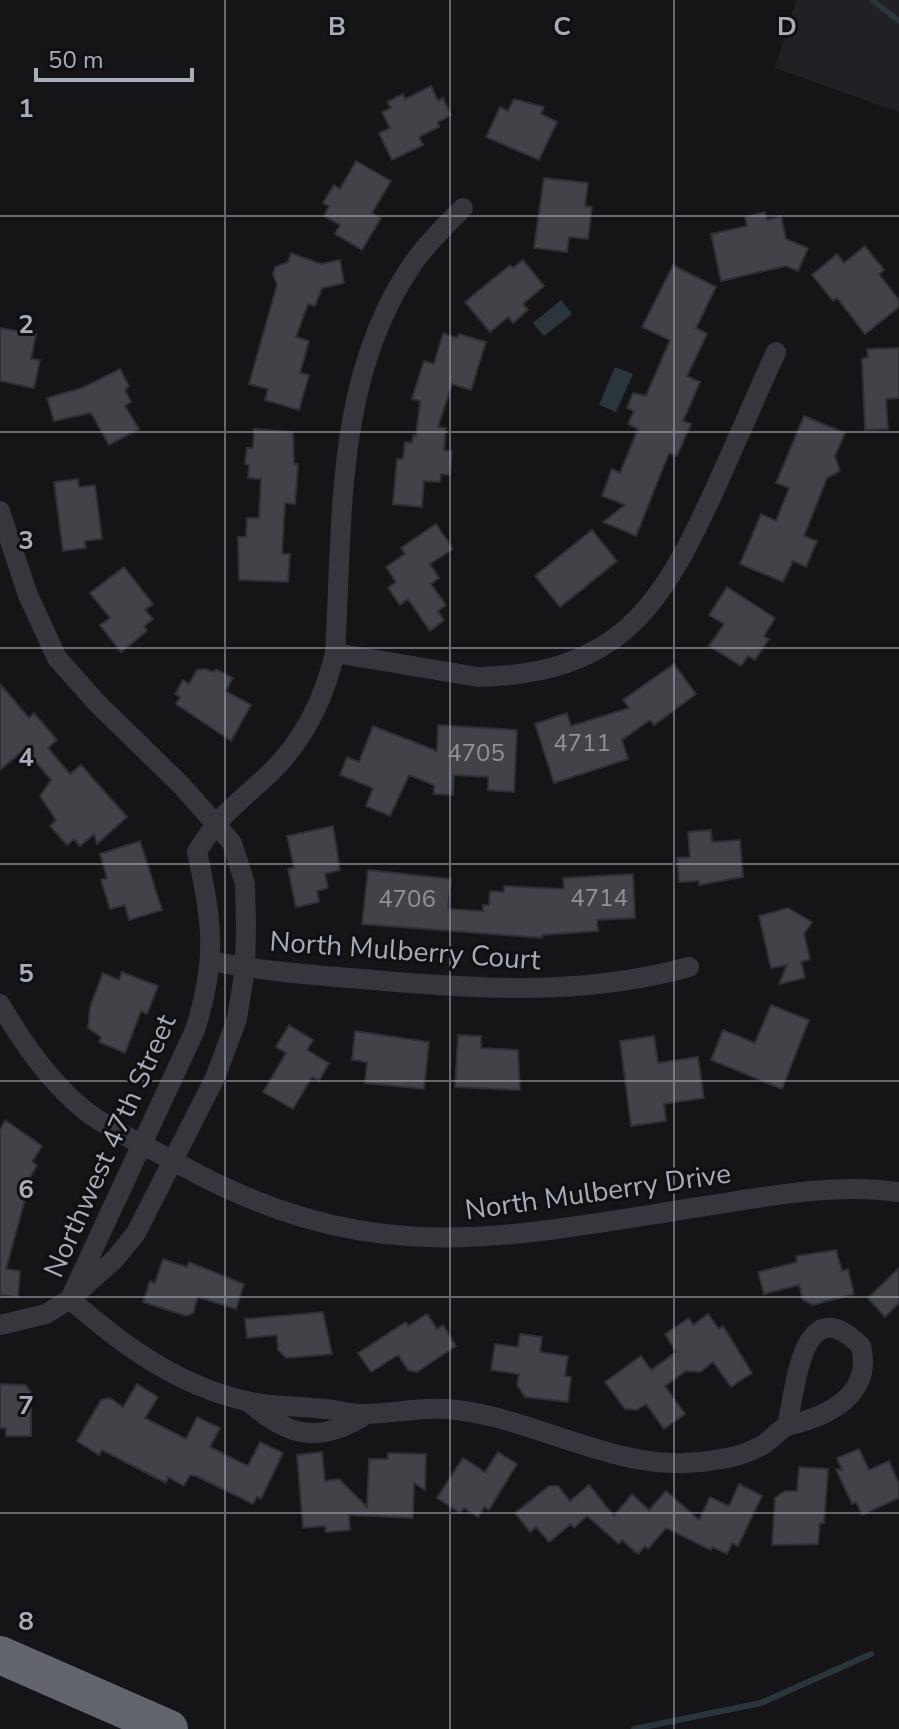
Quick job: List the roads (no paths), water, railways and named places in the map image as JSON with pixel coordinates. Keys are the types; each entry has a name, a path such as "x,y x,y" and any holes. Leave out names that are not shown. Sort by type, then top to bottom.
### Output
{"highway":[{"path":"0,1655 169,1729"}],"street":[{"name":"Northwest 47th Street","path":"70,1299 195,1030 206,995 213,932 197,852 213,824 268,775 300,736 315,713 335,653 344,476 359,385 374,339 401,283 429,242 463,208"},
{"path":"335,653 478,677 499,677 563,664 618,637 658,598 683,560 776,352"},
{"path":"0,511 28,595 57,658 97,703 182,786 213,824"},
{"name":"Northwest 47th Street","path":"70,1299 115,1259 136,1233 174,1162 226,1050 240,1007 245,968 245,884 232,843 213,824"},
{"name":"North Mulberry Court","path":"211,961 245,968 458,989 520,990 595,986 689,967"},
{"name":"North Mulberry Drive","path":"0,1004 43,1065 85,1111 140,1145 247,1199 306,1220 367,1233 428,1240 521,1235 799,1192 875,1188 899,1192"},
{"path":"0,1325 46,1314 70,1299 120,1343 154,1364 202,1387 249,1402 365,1415 425,1407 458,1410 493,1417 632,1461 684,1463 740,1454 763,1445 787,1425 811,1422 837,1406 857,1386 864,1361 861,1346 850,1336 834,1329 821,1331 808,1339 801,1352 787,1425"}],"waterway":[{"path":"872,0 899,21"},
{"path":"634,1729 761,1703 871,1654"}]}
